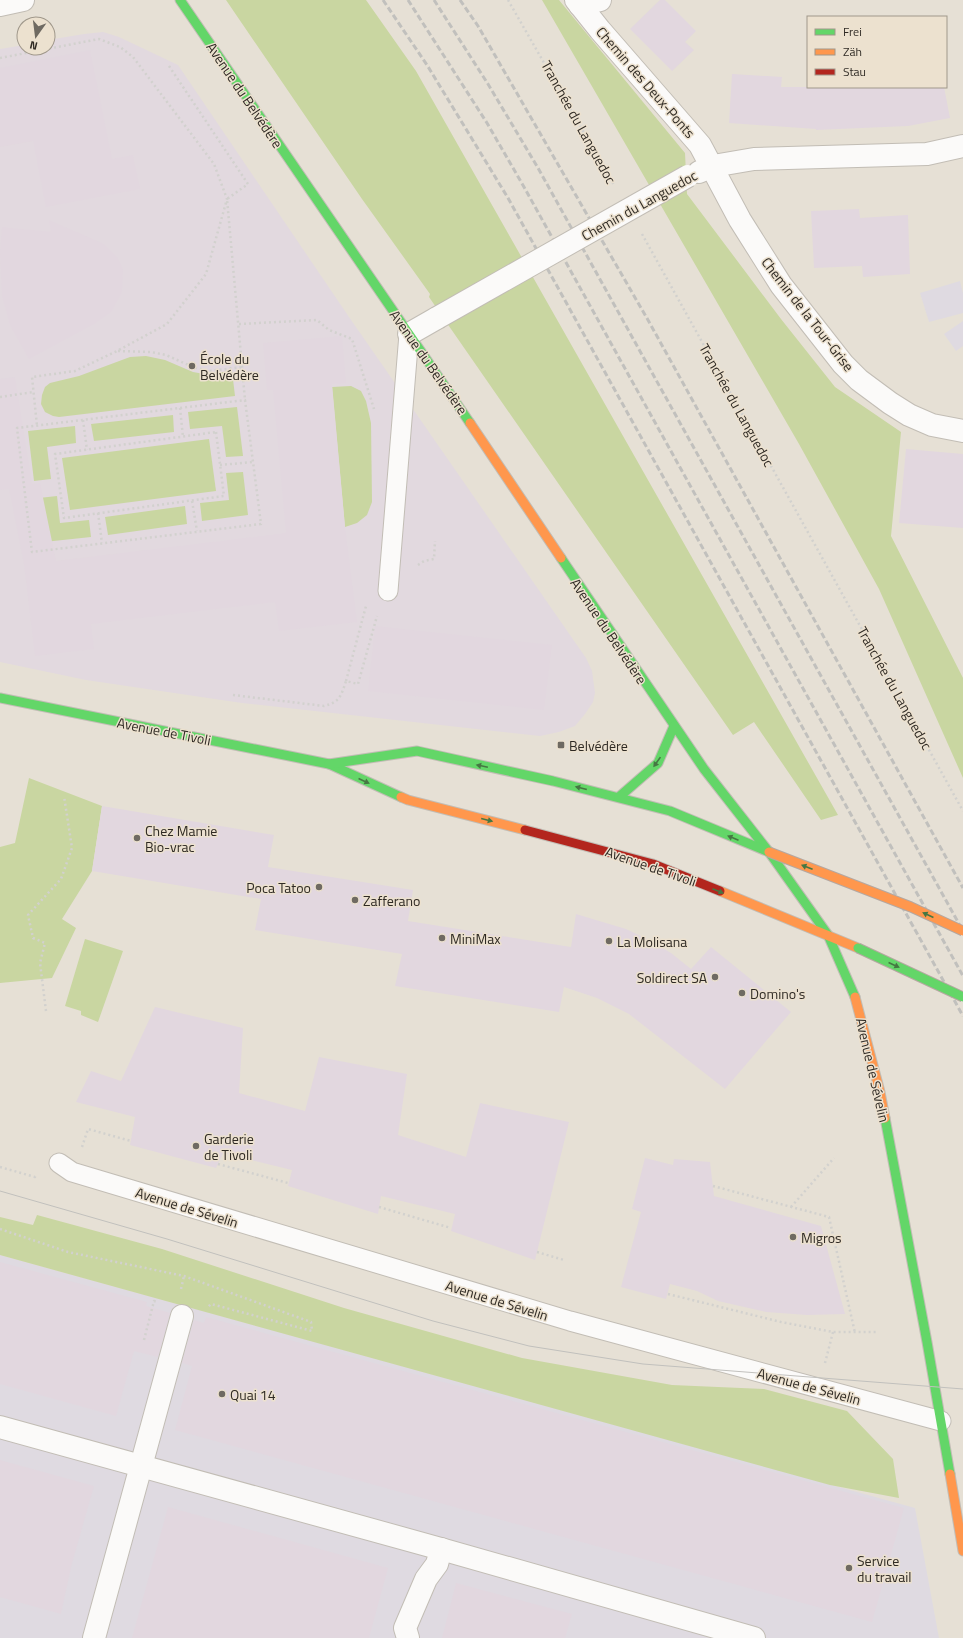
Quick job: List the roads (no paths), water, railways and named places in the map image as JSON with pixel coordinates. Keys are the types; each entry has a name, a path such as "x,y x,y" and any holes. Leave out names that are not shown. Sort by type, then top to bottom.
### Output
{"main road":[{"name":"Avenue du Belvédère","path":"180,0 445,385 674,726 704,769 769,852 828,935"},
{"name":"Avenue de Tivoli","path":"0,698 328,764 408,800 601,849 653,864 828,935 963,997"},
{"path":"619,797 658,763 674,726"},
{"name":"Avenue de Tivoli","path":"328,764 417,752 619,797 670,811 769,852 911,907 963,931"},
{"name":"Avenue de Sévelin","path":"828,935 855,998 880,1092 941,1421 963,1551"}],"street":[{"path":"0,5 23,0"},
{"name":"Chemin des Deux-Ponts","path":"585,2 600,30 700,145 712,166"},
{"name":"Chemin du Languedoc","path":"409,334 688,176 712,166 754,159 927,154 963,146"},
{"name":"Chemin de la Tour-Grise","path":"712,166 740,220 781,285 843,364 859,380 909,415 932,425 963,431"},
{"path":"94,1638 182,1316"},
{"path":"0,1427 441,1549 754,1638"},
{"path":"408,1638 405,1628 426,1579 438,1564 441,1549"}],"lane":[{"path":"388,591 409,334"},
{"name":"Avenue de Sévelin","path":"65,1168 570,1321 941,1421"}],"tram line":[{"path":"0,1191 167,1239 433,1321 529,1346 643,1364 963,1389"}],"railway":[{"path":"383,0 427,65 508,198 963,1016"},
{"path":"408,0 487,123 524,187 963,976"},
{"path":"434,0 488,84 538,168 963,931"},
{"path":"460,0 478,26 648,320 963,888"}],"place":[{"name":"École du Belvédère","path":"192,366"},
{"name":"Belvédère","path":"561,745"},
{"name":"Chez Mamie Bio-vrac","path":"137,838"},
{"name":"Poca Tatoo","path":"319,887"},
{"name":"Zafferano","path":"355,900"},
{"name":"MiniMax","path":"442,938"},
{"name":"La Molisana","path":"609,941"},
{"name":"Soldirect SA","path":"715,977"},
{"name":"Domino's","path":"742,993"},
{"name":"Garderie de Tivoli","path":"196,1146"},
{"name":"Migros","path":"793,1237"},
{"name":"Quai 14","path":"222,1394"},
{"name":"Service du travail","path":"849,1568"}]}
